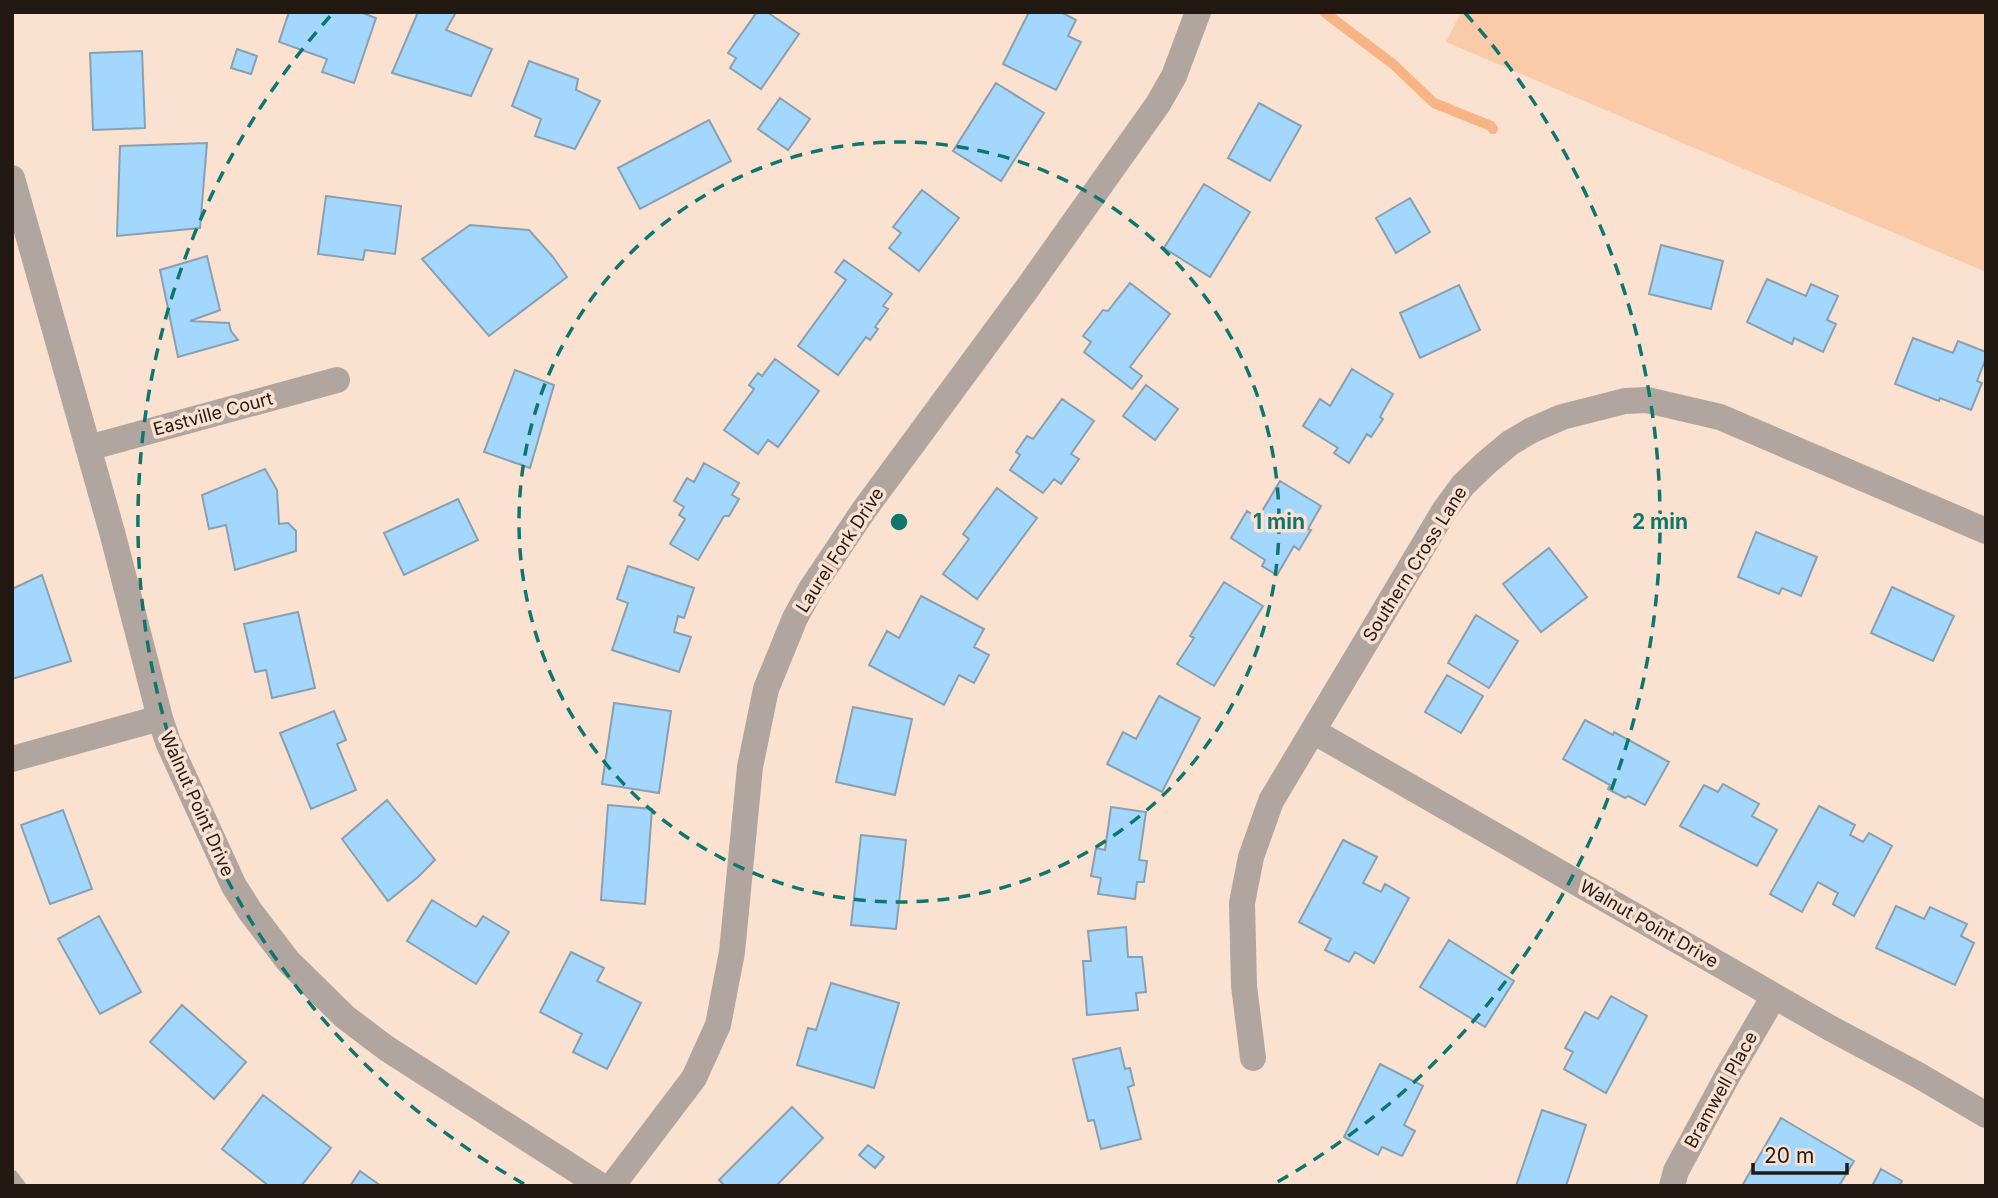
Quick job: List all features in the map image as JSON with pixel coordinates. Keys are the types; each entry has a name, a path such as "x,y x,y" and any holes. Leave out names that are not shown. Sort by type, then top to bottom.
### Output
{"street":[{"name":"Laurel Fork Drive","path":"612,1186 694,1078 718,1025 732,951 750,766 766,689 795,618 811,589 864,510 1026,290 1158,104 1174,76 1198,12"},
{"name":"Walnut Point Drive","path":"12,178 112,532 160,718 168,742 234,886 288,961 345,1017 386,1048 601,1186"},
{"name":"Eastville Court","path":"88,448 337,380"},
{"name":"Southern Cross Lane","path":"1254,1058 1244,986 1242,903 1251,857 1271,801 1444,511 1463,485 1510,443 1562,417 1625,401 1647,400 1720,417 1986,531"},
{"path":"12,759 160,718"},
{"name":"Walnut Point Drive","path":"1313,732 1986,1115"},
{"name":"Bramwell Place","path":"1672,1186 1682,1159 1774,996"}],"lane":[{"path":"12,1177 19,1186"}],"shaded area":[{"path":"1461,12 1986,12 1986,272 1446,42"}],"building":[{"path":"289,12 360,12 376,18 354,83 322,72 327,59 279,42"},
{"path":"418,12 453,12 455,14 446,30 492,49 471,96 392,73"},
{"path":"757,12 767,12 799,34 761,89 730,68 736,58 728,53"},
{"path":"1029,12 1061,12 1076,20 1068,36 1081,42 1056,90 1003,64"},
{"path":"237,49 257,56 251,74 231,68"},
{"path":"142,51 145,128 93,130 90,53"},
{"path":"529,61 578,79 576,90 600,101 575,149 535,136 541,119 512,106"},
{"path":"996,83 1044,113 1001,181 953,151"},
{"path":"780,98 810,119 788,150 758,129"},
{"path":"1259,103 1301,126 1270,181 1228,158"},
{"path":"709,120 731,161 640,209 618,168"},
{"path":"207,143 200,228 117,236 120,146"},
{"path":"1204,184 1250,212 1210,277 1164,248"},
{"path":"922,190 959,218 919,271 889,248 901,233 893,227"},
{"path":"326,196 401,206 395,254 365,250 363,260 318,254"},
{"path":"1410,198 1430,232 1396,253 1376,218"},
{"path":"470,225 529,230 567,277 489,336 422,259"},
{"path":"1661,245 1723,261 1711,309 1649,294"},
{"path":"207,256 220,310 190,321 229,323 238,340 178,357 160,270"},
{"path":"844,260 892,294 883,306 888,309 875,327 878,329 870,340 866,337 838,375 798,346 846,280 835,272"},
{"path":"1767,279 1806,296 1811,284 1838,296 1827,320 1836,324 1823,352 1794,338 1792,344 1747,322"},
{"path":"1130,283 1170,314 1130,367 1142,376 1132,389 1084,352 1091,342 1083,336 1103,310 1108,311"},
{"path":"1459,285 1480,330 1420,358 1400,313"},
{"path":"1913,338 1953,353 1958,341 1986,352 1977,381 1982,383 1971,410 1895,384"},
{"path":"775,359 819,391 778,447 768,440 758,454 724,430 754,389 749,385 758,373 762,376"},
{"path":"1352,369 1393,394 1380,417 1383,419 1371,437 1367,434 1349,463 1334,453 1338,448 1303,426 1320,399 1330,406"},
{"path":"515,370 554,385 530,468 484,452"},
{"path":"1146,385 1178,409 1155,440 1123,416"},
{"path":"1062,399 1094,421 1071,454 1079,459 1061,484 1054,479 1043,493 1010,470 1020,455 1016,452 1027,436 1033,439"},
{"path":"704,463 739,483 732,495 739,499 729,516 724,516 698,560 670,544 685,519 679,515 684,507 674,501 687,478 694,482"},
{"path":"265,469 277,490 279,524 288,523 296,531 296,551 235,570 226,525 209,529 202,495"},
{"path":"1280,481 1321,506 1299,550 1294,546 1277,575 1262,566 1265,560 1231,538 1247,511 1258,518"},
{"path":"997,488 1037,518 977,599 943,574 969,539 963,534"},
{"path":"458,499 478,540 404,575 384,533"},
{"path":"1756,532 1817,557 1801,596 1782,588 1779,594 1738,577"},
{"path":"1549,548 1587,597 1541,632 1503,584"},
{"path":"628,566 694,588 684,618 678,616 674,632 691,637 679,672 612,650 628,603 617,599"},
{"path":"42,575 71,661 12,679 12,589"},
{"path":"1224,582 1263,606 1214,686 1177,664 1194,638 1190,636"},
{"path":"1892,587 1954,616 1933,661 1871,633"},
{"path":"921,596 984,629 974,647 989,655 974,683 959,675 944,705 869,665 887,631 899,638"},
{"path":"298,612 315,688 272,698 266,670 255,672 244,624"},
{"path":"1476,615 1518,641 1489,688 1448,663"},
{"path":"1447,675 1483,696 1461,733 1425,712"},
{"path":"1159,696 1200,718 1162,792 1107,764 1123,732 1136,739"},
{"path":"614,703 671,711 659,793 602,784"},
{"path":"853,707 912,719 895,795 836,782"},
{"path":"334,711 346,740 337,744 356,790 311,809 280,733"},
{"path":"1585,720 1613,735 1614,732 1669,762 1645,805 1608,789 1610,785 1563,759"},
{"path":"1723,784 1759,804 1752,816 1777,830 1757,866 1680,826 1704,785 1718,792"},
{"path":"387,800 435,860 388,901 342,839"},
{"path":"608,805 652,809 645,904 601,900"},
{"path":"1819,806 1855,825 1850,835 1863,842 1869,833 1892,846 1854,916 1833,904 1838,893 1818,882 1802,912 1770,894"},
{"path":"1111,807 1146,812 1139,860 1147,861 1144,882 1137,882 1135,899 1098,894 1101,878 1091,876 1096,848 1105,850"},
{"path":"63,810 92,889 50,904 21,825"},
{"path":"861,835 906,840 896,929 851,925"},
{"path":"1343,840 1377,857 1363,883 1381,892 1385,884 1409,898 1374,963 1355,952 1349,962 1325,950 1331,939 1299,922"},
{"path":"432,900 476,927 483,916 509,932 476,984 407,941"},
{"path":"1896,906 1924,919 1930,907 1967,924 1961,936 1974,943 1955,985 1876,948"},
{"path":"99,916 141,992 100,1014 58,939"},
{"path":"1126,927 1128,957 1142,957 1146,992 1136,993 1138,1010 1087,1015 1083,961 1091,961 1088,931"},
{"path":"1449,940 1514,981 1485,1027 1420,987"},
{"path":"571,952 604,968 597,981 641,1003 607,1069 573,1052 582,1034 540,1012"},
{"path":"831,983 899,1003 874,1088 797,1065 808,1028 816,1030"},
{"path":"1611,996 1647,1016 1606,1093 1564,1069 1573,1052 1565,1048 1585,1012 1598,1019"},
{"path":"182,1005 246,1062 214,1099 150,1042"},
{"path":"1120,1048 1125,1069 1130,1068 1134,1085 1128,1087 1141,1139 1101,1149 1094,1120 1088,1121 1073,1059"},
{"path":"1380,1064 1423,1086 1404,1125 1415,1131 1402,1156 1382,1147 1378,1155 1344,1137"},
{"path":"263,1095 331,1148 301,1186 269,1186 222,1149"},
{"path":"792,1107 823,1138 776,1186 725,1186 719,1180"},
{"path":"1542,1110 1586,1125 1566,1186 1516,1186"},
{"path":"1781,1118 1854,1161 1839,1186 1742,1186"},
{"path":"868,1145 884,1157 875,1168 859,1155"},
{"path":"1881,1169 1902,1181 1899,1186 1872,1186"},
{"path":"360,1171 381,1186 350,1186"}],"waterway":[{"path":"1324,12 1393,64 1434,103 1493,129"}]}
